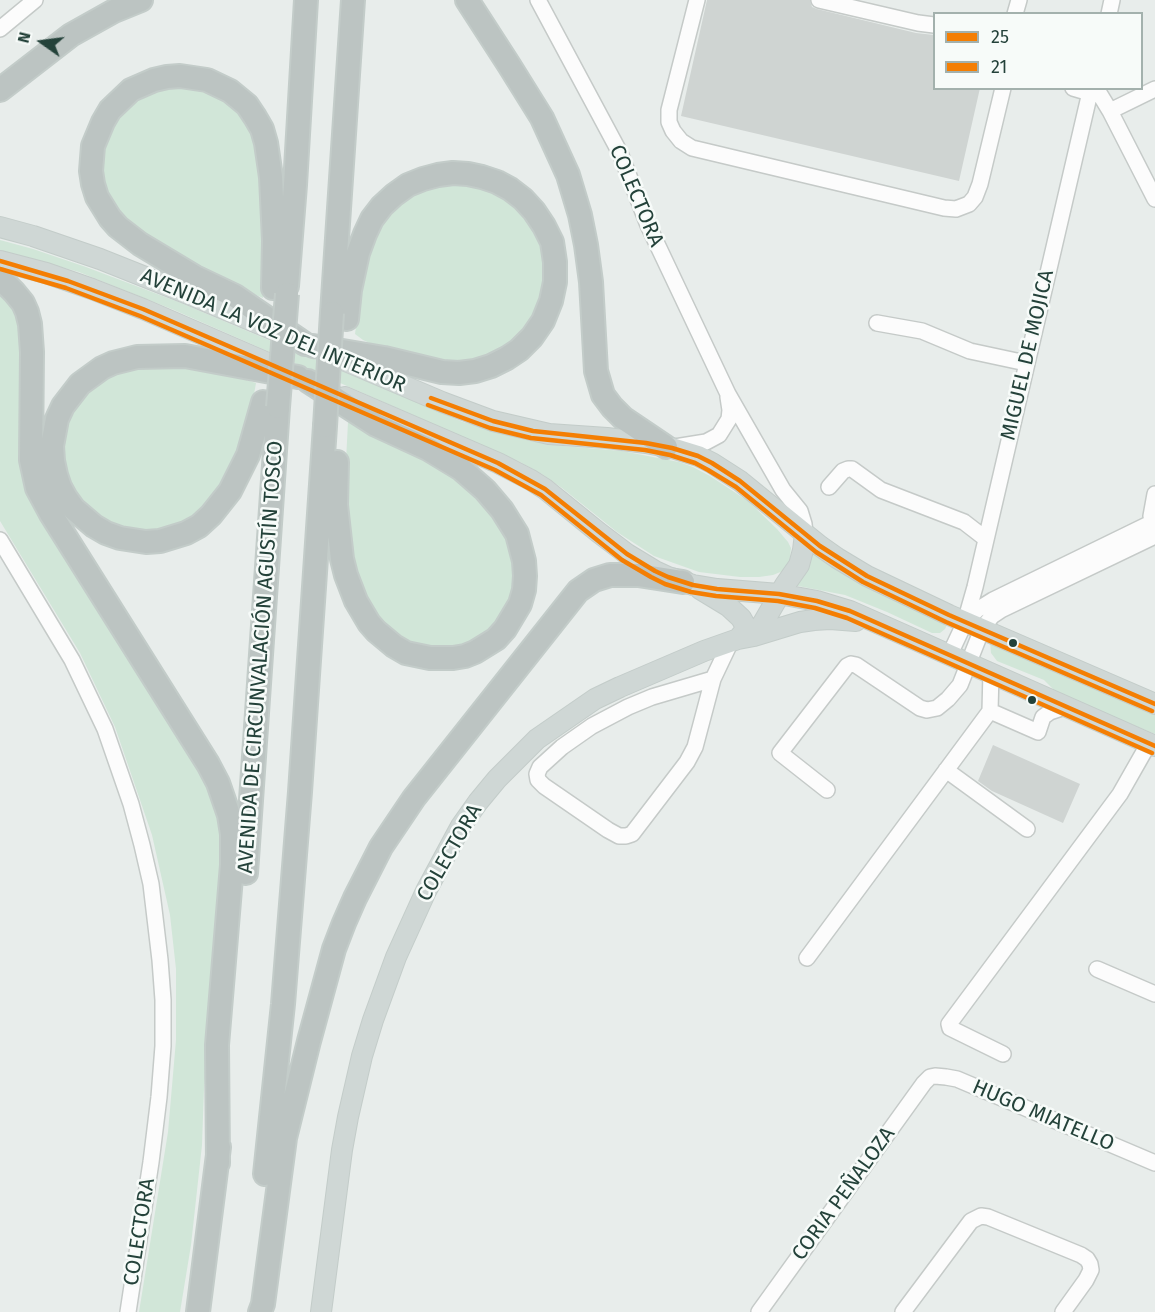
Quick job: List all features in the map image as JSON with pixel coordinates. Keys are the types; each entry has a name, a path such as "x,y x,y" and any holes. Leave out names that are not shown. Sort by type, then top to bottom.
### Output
{"highway":[{"path":"0,90 71,34 114,11 141,0"},
{"name":"AVENIDA DE CIRCUNVALACIÓN AGUSTÍN TOSCO","path":"198,1312 218,1163 246,869 271,404 295,348 280,291 295,185 306,0"},
{"path":"339,316 353,0"},
{"path":"467,0 542,118 568,175 586,245 591,282 596,371 603,395 623,418 669,447"},
{"path":"271,404 230,491 211,516 186,533 160,541 146,542 120,538 106,533 88,522 74,509 60,487 52,446 57,419 63,406 80,384 113,363 137,357 185,356 317,375 376,425 428,449 461,470 494,499 510,522 517,534 524,561 524,590 514,617 496,639 465,656 430,658 406,653 384,639 369,623 350,588 339,543 332,429 317,375 339,316 352,280 358,253 372,219 382,206 408,185 423,179 453,174 482,177 497,182 517,194 534,211 544,226 552,242 555,262 555,282 551,301 543,321 532,337 519,350 491,366 459,373 442,372 384,358 295,348 235,296 195,278 140,244 110,219 97,197 93,184 93,146 110,110 131,90 167,77 194,77 207,80 230,91 247,105 262,129 266,143 280,291"},
{"path":"0,278 22,303 30,324 31,460 38,488 56,523 208,764 218,783 229,815 232,834 232,865 217,1045 218,1163"},
{"path":"246,1312 264,1185 283,1004 332,429"},
{"path":"260,1312 263,1304 285,1138 309,1041 334,949 355,898 381,847 414,798 578,591 594,580 610,575 638,576 688,584"}],"main road":[{"name":"AVENIDA LA VOZ DEL INTERIOR","path":"0,227 33,236 132,272 295,348 493,421 533,431 627,440 669,447 698,456 728,472 805,534 852,567 907,595 1155,704"},
{"name":"AVENIDA LA VOZ DEL INTERIOR","path":"0,261 46,273 102,293 317,375 514,471 545,489 627,554 655,571 688,584"},
{"path":"741,638 773,607 799,565 805,534"},
{"path":"688,584 717,590 779,594 834,606 969,662 1065,707 1152,744"},
{"path":"688,584 728,606 741,618 746,628 741,638"},
{"name":"COLECTORA","path":"321,1312 348,1118 365,1047 384,988 431,880 461,826 496,779 537,739 595,699 679,661 741,638 800,622 830,619 881,624"}],"street":[{"path":"2,24 35,0"},
{"name":"COLECTORA","path":"538,0 620,153 648,225 728,394 783,490 800,511 805,534"},
{"path":"697,0 669,110 669,122 673,131 681,141 693,148 956,210 969,204 975,197 1003,90"},
{"path":"819,0 933,25"},
{"path":"1110,111 1155,89"},
{"path":"1092,90 1110,111 1155,199"},
{"name":"MIGUEL DE MOJICA","path":"974,625 986,539 1092,90"},
{"path":"877,323 921,331 970,351 1026,363"},
{"path":"669,447 706,442 719,435 729,419 728,394"},
{"path":"829,487 843,471 852,470 881,490 964,522 986,539"},
{"path":"950,654 974,625 1154,527 1151,516 1155,494"},
{"name":"COLECTORA","path":"0,540 72,660 105,729 131,804 150,884 160,960 163,1046 151,1162 128,1312"},
{"path":"827,790 780,753 847,666 856,665 920,708 927,710 937,708 960,685 969,662 974,625"},
{"path":"713,679 652,697 592,726 562,747 540,767 537,780 608,830 619,836 632,834 687,762 695,747 713,679 741,638"},
{"path":"807,958 990,711 991,672"},
{"path":"990,711 1038,732 1043,717 1065,707"},
{"path":"1003,1054 950,1028 949,1024 1120,794 1152,744"},
{"path":"946,770 1027,830"},
{"path":"1097,969 1155,994"},
{"name":"HUGO MIATELLO","path":"930,1077 957,1079 1155,1163"},
{"name":"CORIA PEÑALOZA","path":"759,1312 930,1077"},
{"path":"903,1312 971,1221 981,1216 1087,1259 1091,1270 1063,1312"}],"green space":[{"path":"173,86 199,88 220,96 239,111 252,130 259,158 265,275 263,298 221,280 129,225 113,206 104,185 100,161 111,126 128,105 148,92"},
{"path":"456,184 470,185 495,193 516,206 532,224 544,256 545,277 539,304 526,328 507,347 475,361 451,363 381,348 363,340 355,334 362,283 370,251 381,224 411,196 421,191"},
{"path":"0,240 86,267 181,303 463,422 531,441 622,451 693,467 748,501 777,529 791,548 789,566 773,575 740,577 699,572 654,556 617,532 562,488 520,462 174,310 79,272 0,250"},
{"path":"0,290 12,301 22,329 25,463 202,765 217,804 225,853 204,1089 202,1145 191,1245 180,1312 139,1312 168,1132 176,1040 176,969 170,915 152,835 115,727 80,653 0,521"},
{"path":"176,364 228,374 256,383 249,423 227,478 208,504 187,522 160,532 132,532 94,516 69,486 61,447 66,421 80,397 103,378 129,368"},
{"path":"348,422 399,444 462,482 488,506 506,536 512,552 514,571 513,588 508,605 488,631 474,641 460,647 443,649 411,644 398,637 377,619 361,590 346,531"},
{"path":"810,552 947,625 945,629 940,633 932,633 845,595 793,585"},
{"path":"990,642 1155,714 1155,734 1057,693 1044,680 997,661 991,653"}],"building":[{"path":"707,0 810,0 812,7 817,9 916,33 933,35 933,90 980,90 959,181 681,116"},
{"path":"993,745 1080,784 1063,823 992,791 978,781"}],"transit line":[{"name":"25","path":"0,261 68,281 143,309 498,463 545,489 627,554 668,577 693,585 717,589 779,594 817,601 850,611 1155,746"},
{"name":"21","path":"0,269 66,288 140,316 495,470 541,495 622,560 665,584 691,592 716,596 778,601 815,608 847,618 1152,753"},
{"name":"25","path":"431,398 493,421 533,431 646,443 698,456 740,481 820,546 867,576 949,615 1155,704"},
{"name":"21","path":"428,405 490,428 531,438 645,450 695,463 736,487 816,552 863,582 946,622 1152,711"}]}
